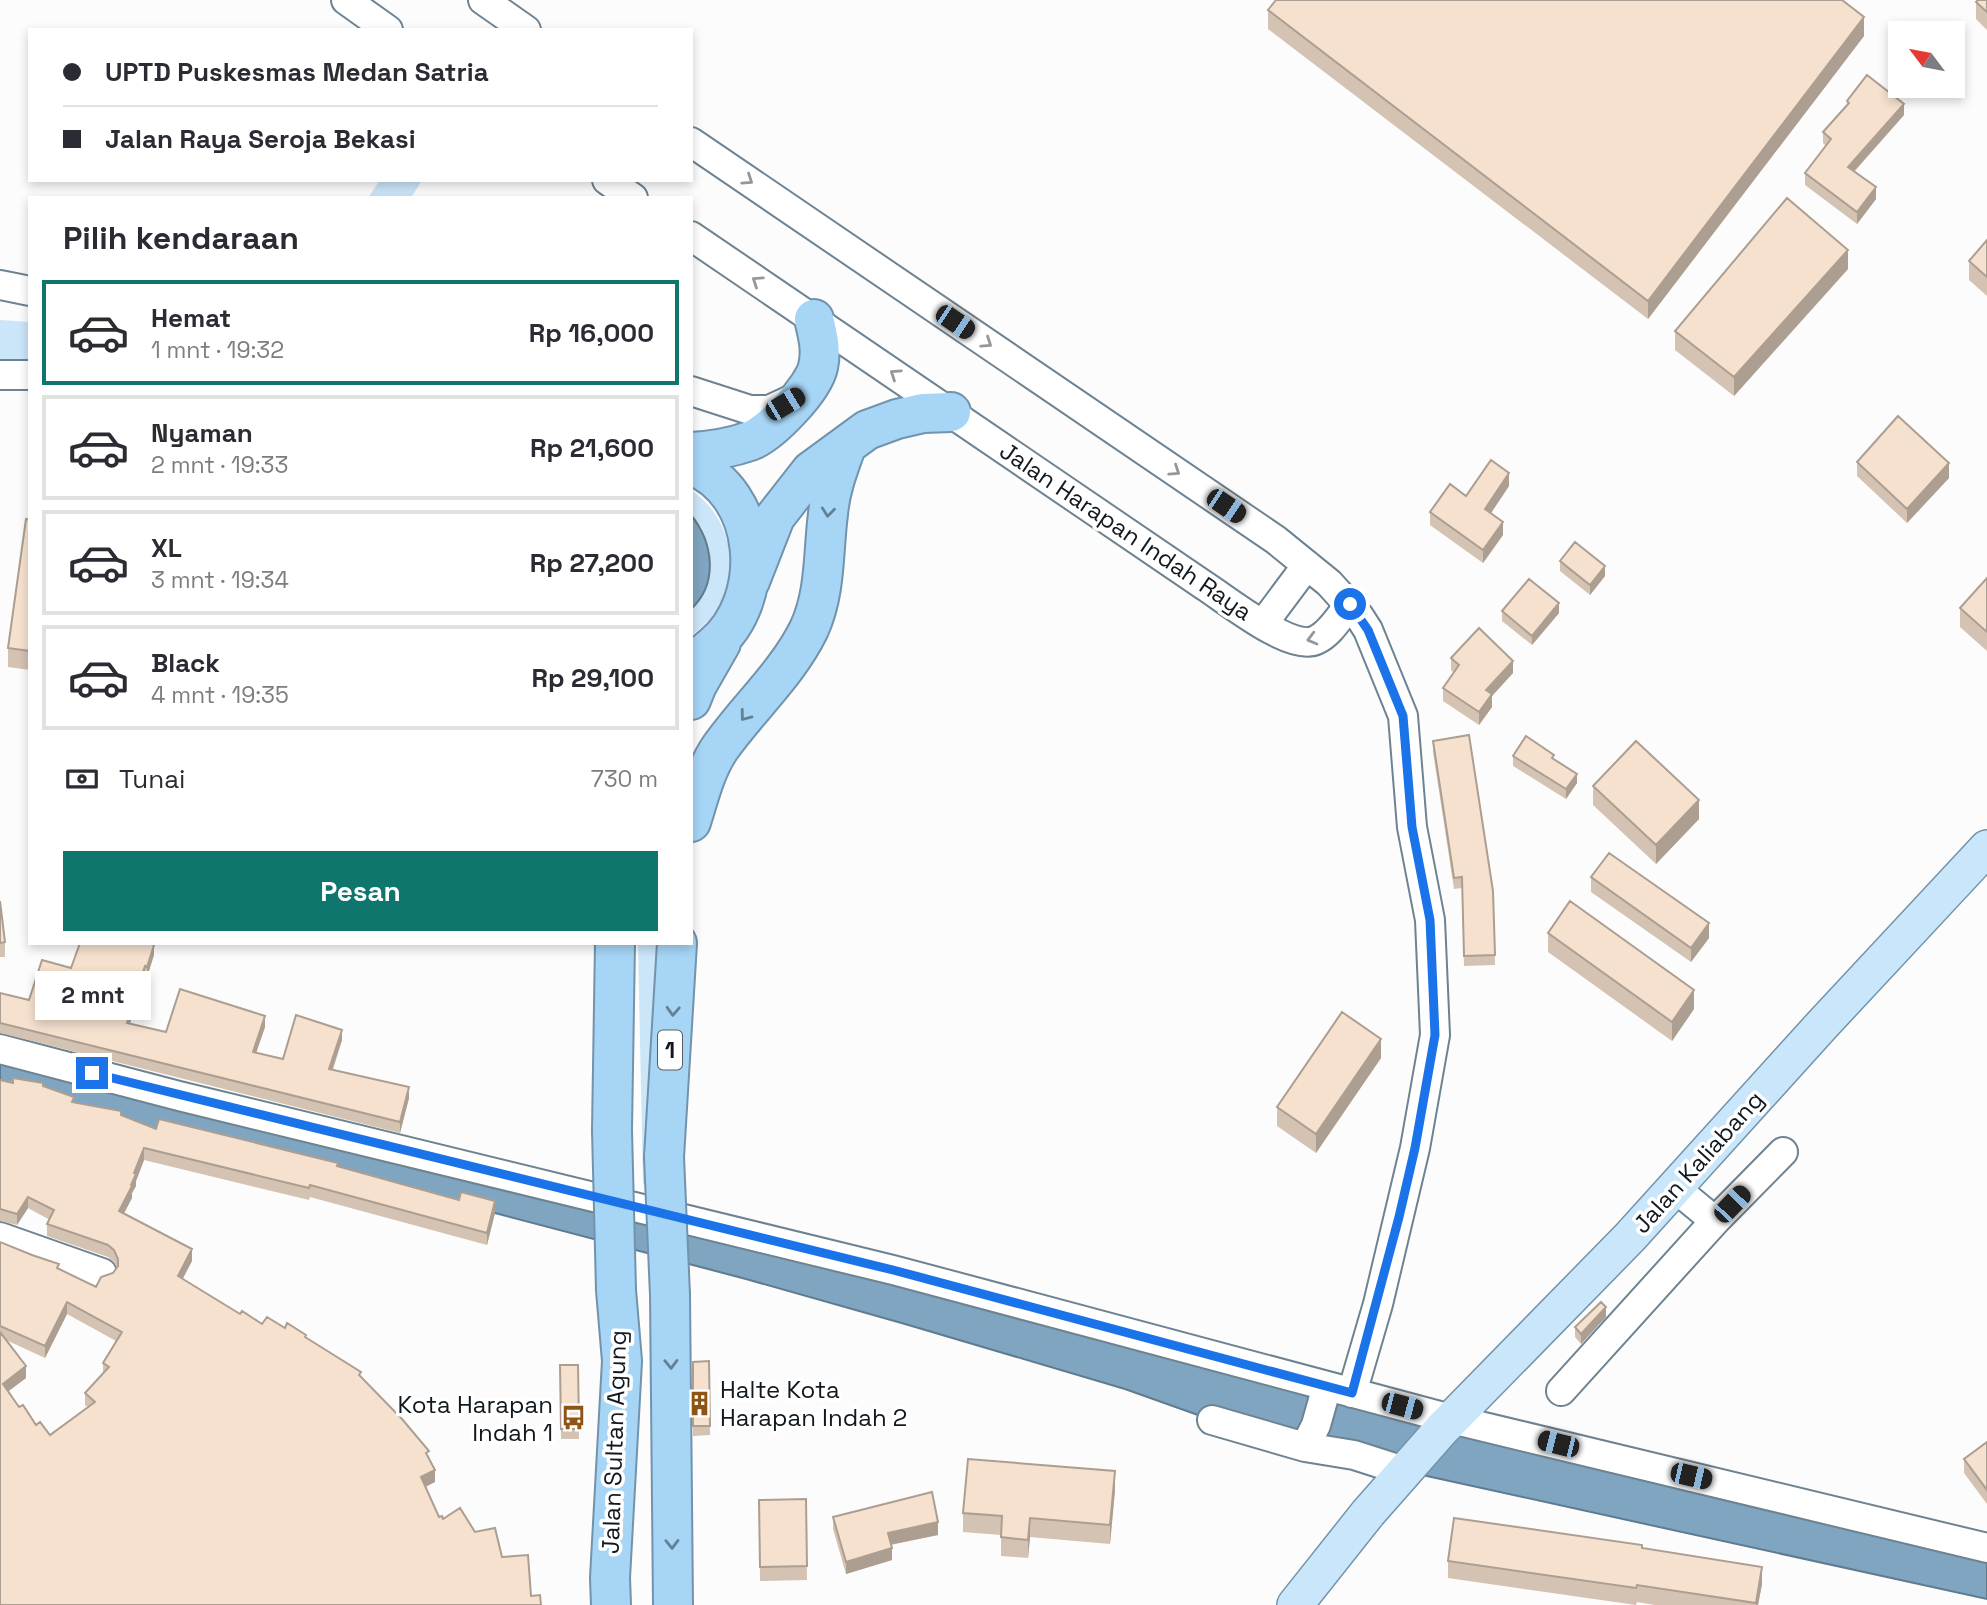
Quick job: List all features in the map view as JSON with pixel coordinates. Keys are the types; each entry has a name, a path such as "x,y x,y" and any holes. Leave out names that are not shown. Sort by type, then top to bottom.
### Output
{"highway":[{"path":"693,452 751,440 777,421 809,389 818,366 820,342 814,318"},
{"path":"693,695 723,638 742,609 775,517 811,471 867,430 923,413 951,412"},
{"path":"693,815 704,778 719,750 762,694 788,666 810,627 821,591 832,487 846,447"},
{"path":"693,466 722,487 740,512 750,542 750,581"},
{"path":"693,660 723,638"},
{"name":"Jalan Sultan Agung","path":"611,1605 610,1578 622,1361 616,1290 612,1130 615,945"},
{"name":"1","path":"674,1604 670,1295 664,1157 677,945"}],"main road":[{"name":"Jalan Kaliabang","path":"1295,1605 1404,1471 1446,1424 1630,1237 1987,848"}],"street":[{"path":"346,0 385,28"},
{"path":"483,0 523,28"},
{"path":"693,143 1249,521 1307,565 1350,604 1368,630 1403,716 1412,827 1430,920 1435,1035 1415,1148 1399,1217 1335,1390 1310,1436"},
{"path":"610,182 630,196"},
{"name":"Jalan Harapan Indah Raya","path":"693,237 1263,624 1307,565"},
{"path":"0,285 28,291"},
{"path":"0,375 28,375"},
{"path":"693,392 750,410 769,410 809,389"},
{"path":"1263,624 1287,638 1308,643 1325,635 1350,604"},
{"path":"0,1049 193,1100 893,1270 1335,1390 1446,1424 1987,1548"},
{"path":"1561,1391 1716,1221 1783,1152"},
{"path":"1675,1188 1716,1221"},
{"path":"0,1237 102,1273"},
{"path":"1212,1420 1310,1436 1354,1455 1404,1471"}],"shaded area":[{"path":"379,182 421,182 412,196 369,196"},
{"path":"0,320 28,322 28,360 0,359"},
{"path":"693,492 716,516 724,532 730,567 722,601 712,617 693,634 693,607 710,568 709,547 702,528 693,517"},
{"path":"693,518 704,537 710,562 706,587 693,607"},
{"path":"638,945 659,945 660,1188 643,1184"},
{"path":"0,1049 1987,1547 1987,1599 1404,1471 1212,1420 1125,1389 746,1279 495,1213 0,1094"}],"building":[{"path":"1276,0 1842,0 1864,17 1648,301 1268,10"},
{"path":"1987,0 1987,12 1976,2"},
{"path":"1867,75 1888,91 1888,98 1896,98 1904,104 1848,167 1876,187 1857,212 1805,173 1831,139 1823,132 1849,103 1847,101"},
{"path":"1787,198 1848,250 1734,377 1675,331"},
{"path":"1987,240 1987,277 1969,261"},
{"path":"1898,416 1949,463 1907,509 1857,462"},
{"path":"1491,460 1509,473 1485,509 1503,522 1483,550 1430,512 1450,484 1466,496"},
{"path":"26,519 28,651 8,648"},
{"path":"1575,542 1605,566 1590,585 1560,561"},
{"path":"1987,578 1987,632 1960,608"},
{"path":"1529,579 1559,603 1532,636 1502,611"},
{"path":"1479,628 1513,661 1486,690 1492,694 1479,712 1443,688 1459,665 1451,658"},
{"path":"1469,735 1493,891 1495,955 1464,956 1462,877 1454,878 1433,741"},
{"path":"1526,736 1554,755 1552,758 1577,774 1566,789 1513,756"},
{"path":"1636,741 1699,800 1656,845 1593,786"},
{"path":"1609,853 1709,923 1691,948 1591,877"},
{"path":"0,901 5,942 0,943"},
{"path":"1570,901 1694,990 1672,1022 1548,933"},
{"path":"79,945 154,945 127,1023 166,1032 180,989 265,1016 253,1052 283,1059 296,1015 342,1030 329,1069 409,1087 400,1122 0,1023 0,993 29,1000 42,960 71,968"},
{"path":"1342,1012 1381,1039 1316,1134 1277,1107"},
{"path":"13,1078 43,1083 43,1086 74,1097 72,1102 121,1111 121,1115 156,1129 159,1119 338,1163 337,1166 459,1200 461,1192 495,1201 487,1233 310,1185 309,1188 144,1148 132,1186 119,1211 192,1249 178,1276 240,1314 242,1311 262,1324 267,1317 285,1328 287,1323 361,1372 359,1375 429,1451 426,1453 435,1470 421,1477 439,1517 442,1516 443,1519 460,1508 475,1532 495,1528 502,1557 528,1555 531,1596 540,1595 541,1605 0,1605 0,1332 26,1366 3,1384 19,1407 23,1405 36,1425 40,1422 50,1435 95,1402 85,1393 109,1367 103,1363 122,1332 67,1302 45,1346 0,1326 0,1242 59,1264 57,1268 96,1287 101,1277 113,1273 118,1266 114,1250 108,1245 47,1224 54,1210 28,1197 17,1214 0,1209 0,1080 13,1083"},
{"path":"1601,1302 1606,1307 1581,1334 1575,1327"},
{"name":"Halte Kota Harapan Indah 2","path":"709,1361 710,1426 693,1426 693,1362"},
{"path":"560,1365 578,1365 579,1429 561,1429"},
{"path":"1987,1442 1987,1490 1964,1459"},
{"path":"968,1459 1115,1471 1110,1525 1030,1518 1028,1540 1001,1537 1002,1516 963,1513"},
{"path":"932,1492 938,1522 888,1533 892,1548 846,1562 833,1517"},
{"path":"806,1499 807,1566 760,1567 759,1500"},
{"path":"1454,1518 1642,1545 1642,1548 1762,1567 1756,1603 1448,1561"}],"place":[{"name":"Halte Kota Harapan Indah 2","path":"700,1403"},
{"name":"Kota Harapan Indah 1","path":"573,1418"}],"route":[{"path":"92,1073 893,1270 1352,1393 1378,1304 1415,1148 1435,1035 1430,920 1412,827 1403,716 1368,630 1350,604"}]}
